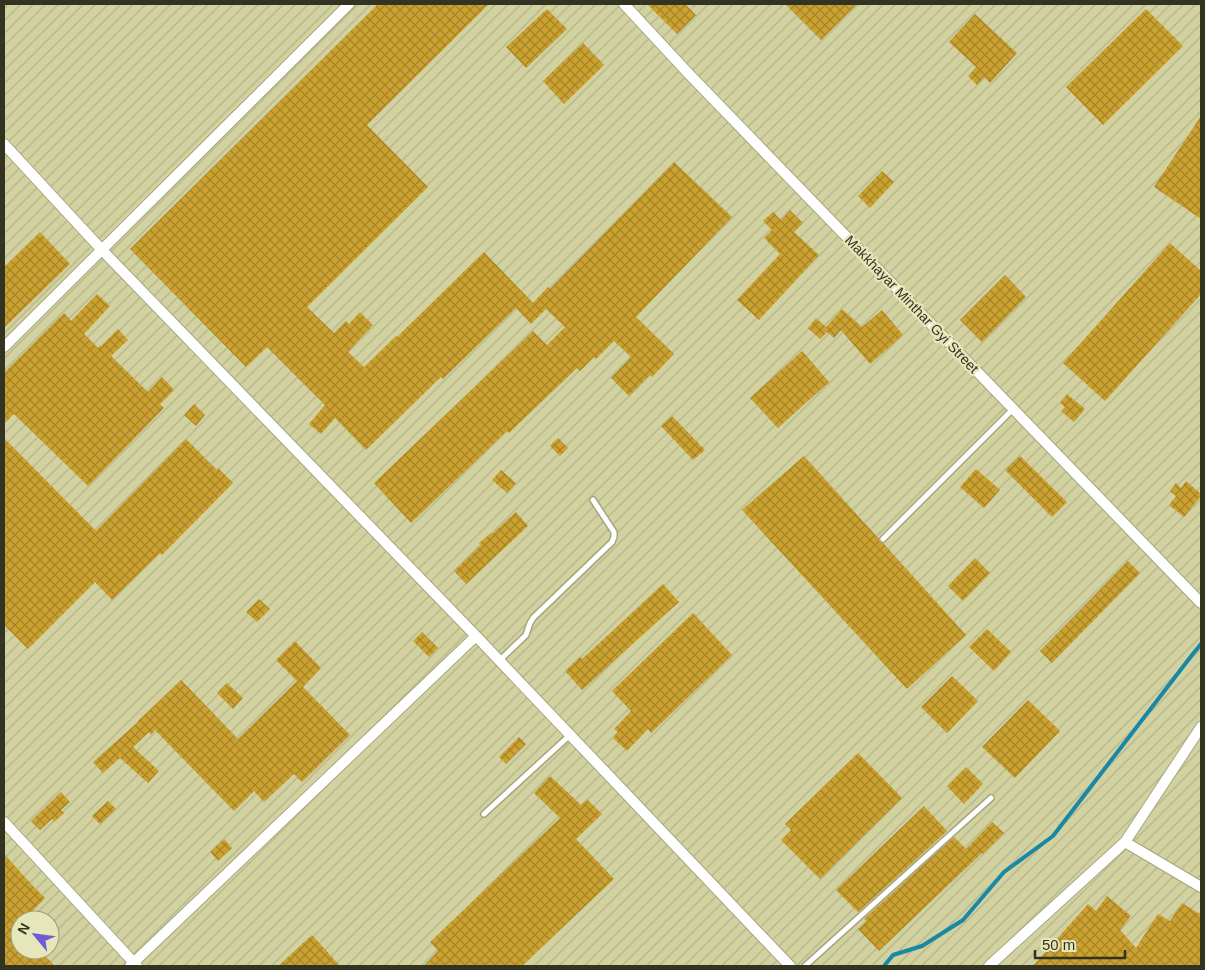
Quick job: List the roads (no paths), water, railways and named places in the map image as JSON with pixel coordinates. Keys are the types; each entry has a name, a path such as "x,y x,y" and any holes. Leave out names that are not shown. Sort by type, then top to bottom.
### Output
{"street":[{"path":"4,347 349,4"},
{"name":"Makkhayar Minthar Gyi Street","path":"624,4 694,80 1201,603"},
{"path":"4,144 102,250 476,636 790,966"},
{"path":"4,822 134,965 476,636"},
{"path":"989,966 1125,842 1201,726"},
{"path":"1125,842 1201,887"}],"lane":[{"path":"883,539 1014,409"},
{"path":"499,661 526,634 533,618 612,542 614,532 593,500"},
{"path":"484,814 570,735"},
{"path":"805,966 991,798"}],"waterway":[{"path":"884,966 893,955 922,946 963,920 1004,872 1053,836 1201,644"}]}
